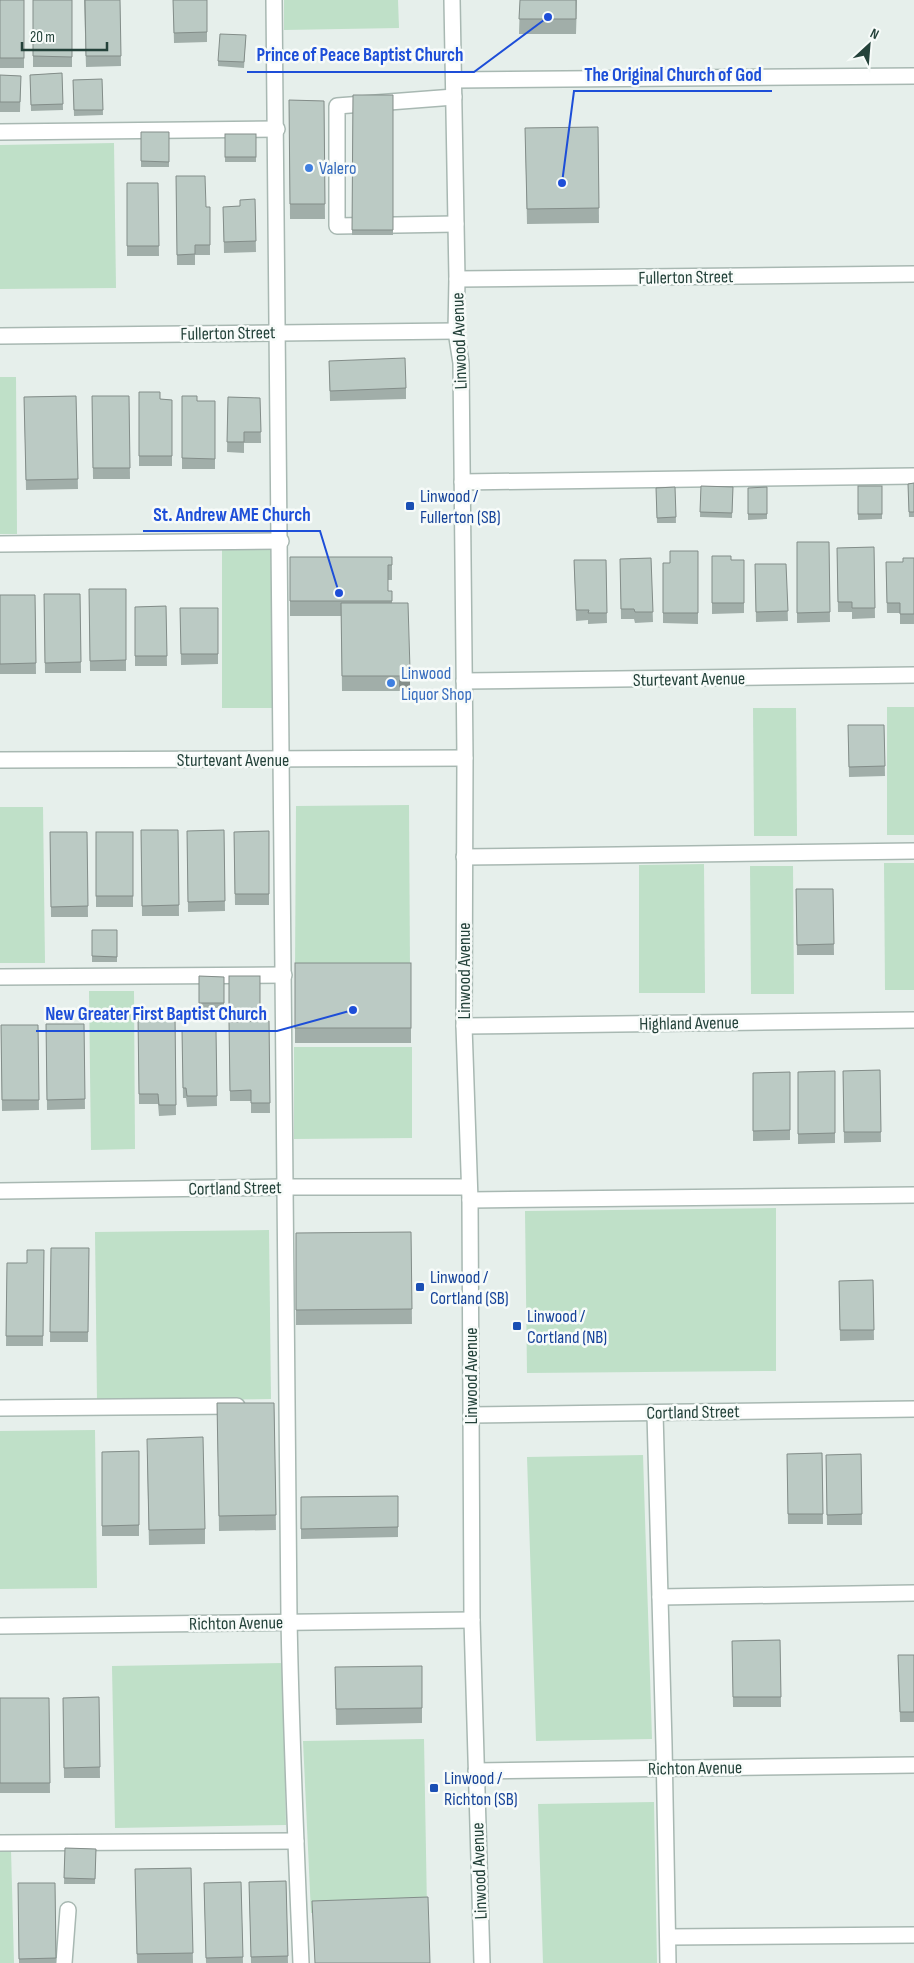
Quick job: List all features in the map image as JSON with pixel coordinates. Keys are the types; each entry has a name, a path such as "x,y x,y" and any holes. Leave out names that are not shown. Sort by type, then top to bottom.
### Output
{"street":[{"path":"274,0 280,332 286,1405 289,1622 301,1963"},
{"name":"Linwood Avenue","path":"452,0 458,279 456,331 461,363 465,758 464,1026 470,1193 472,1620 482,1963"},
{"path":"454,80 914,76"},
{"path":"454,97 337,106 337,226 456,224"},
{"path":"0,132 277,129"},
{"name":"Fullerton Street","path":"458,279 914,274"},
{"name":"Fullerton Street","path":"0,336 456,331"},
{"path":"462,482 914,476"},
{"path":"0,544 281,541"},
{"name":"Sturtevant Avenue","path":"464,681 914,675"},
{"name":"Sturtevant Avenue","path":"0,760 465,758"},
{"path":"464,857 914,850"},
{"path":"0,977 284,975"},
{"name":"Highland Avenue","path":"464,1026 914,1020"},
{"name":"Cortland Street","path":"0,1191 284,1187 470,1193 914,1195"},
{"path":"267,1406 286,1405"},
{"path":"0,1408 247,1406"},
{"name":"Cortland Street","path":"471,1415 914,1408"},
{"path":"655,1412 665,1769 668,1963"},
{"path":"660,1597 914,1593"},
{"name":"Richton Avenue","path":"0,1626 472,1620"},
{"name":"Richton Avenue","path":"476,1771 914,1765"},
{"path":"0,1843 296,1841"},
{"path":"64,1963 68,1910"},
{"path":"668,1937 914,1935"}],"green space":[{"path":"284,0 398,0 399,28 284,30"},
{"path":"114,143 116,288 0,289 0,145"},
{"path":"0,377 16,377 17,534 0,534"},
{"path":"222,549 275,549 275,708 222,708"},
{"path":"887,707 914,707 914,835 887,835"},
{"path":"753,708 796,708 797,836 754,836"},
{"path":"409,805 410,973 295,973 296,806"},
{"path":"0,807 43,807 45,963 0,963"},
{"path":"884,863 914,863 914,990 885,990"},
{"path":"704,864 705,993 639,993 639,865"},
{"path":"750,866 793,866 794,994 751,994"},
{"path":"89,991 134,991 135,1149 91,1150"},
{"path":"294,1047 412,1047 412,1138 294,1139"},
{"path":"776,1208 776,1371 527,1373 525,1211"},
{"path":"269,1230 271,1399 97,1401 95,1232"},
{"path":"95,1430 97,1588 0,1589 0,1431"},
{"path":"643,1455 652,1739 536,1741 527,1457"},
{"path":"283,1663 286,1825 115,1828 112,1666"},
{"path":"424,1739 427,1909 311,1913 303,1741"},
{"path":"654,1802 657,1963 543,1963 538,1804"},
{"path":"0,1850 11,1850 14,1963 0,1963"}],"building":[{"path":"0,0 24,0 24,58 0,58"},
{"path":"33,0 72,0 72,57 33,56"},
{"path":"85,0 120,0 121,56 86,56"},
{"path":"173,0 207,0 207,32 174,33"},
{"path":"520,0 576,0 576,19 519,19"},
{"path":"220,34 246,35 244,62 218,61"},
{"path":"62,73 63,104 31,105 30,75"},
{"path":"0,75 21,76 20,102 0,102"},
{"path":"102,79 103,110 74,110 73,80"},
{"path":"353,95 393,95 393,230 352,230"},
{"path":"289,100 324,101 325,204 290,204"},
{"path":"598,127 599,208 527,209 525,128"},
{"path":"141,132 169,132 169,162 141,161"},
{"path":"225,134 256,134 256,157 225,157"},
{"path":"176,176 205,176 206,207 210,207 210,245 195,245 195,254 177,255"},
{"path":"127,183 158,183 159,246 127,246"},
{"path":"255,199 256,241 224,242 223,207 240,206 240,200"},
{"path":"405,358 406,388 330,391 329,361"},
{"path":"139,392 160,392 160,399 172,400 172,456 139,456"},
{"path":"76,396 78,479 26,480 24,397"},
{"path":"92,396 129,396 130,468 93,468"},
{"path":"182,396 197,396 197,401 215,401 215,459 182,458"},
{"path":"228,397 260,398 261,432 244,432 244,442 227,442"},
{"path":"914,483 914,512 909,512 908,484"},
{"path":"701,486 733,487 732,513 700,512"},
{"path":"858,486 882,486 882,514 858,514"},
{"path":"675,487 676,517 657,518 656,488"},
{"path":"767,487 767,514 748,514 748,488"},
{"path":"797,542 829,542 830,612 797,613"},
{"path":"874,547 875,608 852,608 852,602 838,602 837,548"},
{"path":"670,551 698,551 698,613 663,613 663,563 670,563"},
{"path":"712,556 731,556 731,560 744,560 744,603 712,603"},
{"path":"290,557 392,557 392,565 388,565 388,591 392,591 392,601 290,601"},
{"path":"651,558 653,612 635,612 634,609 621,609 620,559"},
{"path":"903,558 914,558 914,614 900,614 900,603 887,603 886,562 903,562"},
{"path":"574,560 606,560 607,613 588,613 589,610 576,610"},
{"path":"755,564 786,564 788,611 756,612"},
{"path":"89,589 126,589 126,660 90,661"},
{"path":"44,594 80,594 81,662 45,663"},
{"path":"0,595 35,595 36,663 0,664"},
{"path":"341,603 408,603 410,670 408,674 399,676 342,676"},
{"path":"166,606 167,656 135,656 135,607"},
{"path":"180,608 218,608 218,654 181,654"},
{"path":"848,725 884,725 885,766 849,767"},
{"path":"141,830 178,830 179,905 142,906"},
{"path":"224,830 225,901 188,902 187,831"},
{"path":"269,831 269,894 235,894 234,832"},
{"path":"50,832 87,832 88,906 51,907"},
{"path":"96,832 133,832 133,896 96,896"},
{"path":"796,889 833,889 834,944 797,945"},
{"path":"92,930 117,930 117,957 92,956"},
{"path":"295,963 411,963 411,1028 295,1028"},
{"path":"199,976 224,977 224,1003 199,1003"},
{"path":"229,976 260,976 260,1015 229,1015"},
{"path":"138,1017 175,1017 176,1105 159,1105 158,1094 139,1094"},
{"path":"269,1021 270,1103 251,1103 251,1090 230,1091 229,1022"},
{"path":"46,1024 84,1024 85,1099 47,1100"},
{"path":"1,1025 38,1025 39,1100 2,1100"},
{"path":"182,1031 216,1031 217,1096 187,1096 186,1088 183,1088"},
{"path":"880,1070 881,1132 844,1132 843,1071"},
{"path":"835,1071 835,1133 798,1134 798,1072"},
{"path":"790,1072 790,1130 753,1131 753,1073"},
{"path":"411,1232 412,1309 296,1310 296,1233"},
{"path":"51,1248 89,1248 88,1332 50,1332"},
{"path":"27,1250 44,1250 43,1336 6,1336 7,1263 27,1263"},
{"path":"873,1280 874,1330 840,1330 839,1281"},
{"path":"217,1403 274,1403 276,1515 219,1516"},
{"path":"203,1437 205,1529 149,1530 147,1439"},
{"path":"139,1451 139,1525 102,1526 102,1452"},
{"path":"822,1453 823,1514 788,1514 787,1454"},
{"path":"861,1454 862,1514 827,1515 826,1455"},
{"path":"398,1496 398,1527 301,1529 301,1497"},
{"path":"780,1640 781,1697 733,1697 732,1641"},
{"path":"898,1655 914,1655 914,1712 900,1712"},
{"path":"422,1666 422,1708 336,1709 335,1667"},
{"path":"99,1697 100,1767 64,1768 63,1698"},
{"path":"0,1698 49,1698 50,1783 0,1783"},
{"path":"65,1848 96,1849 95,1879 64,1878"},
{"path":"191,1868 193,1953 137,1954 135,1869"},
{"path":"286,1881 288,1956 251,1957 249,1882"},
{"path":"241,1882 243,1957 206,1958 204,1883"},
{"path":"18,1883 55,1883 56,1958 19,1959"},
{"path":"428,1897 430,1963 315,1963 312,1901"}],"place":[{"name":"Prince of Peace Baptist Church","path":"548,17"},
{"name":"Valero","path":"309,168"},
{"name":"The Original Church of God","path":"562,183"},
{"name":"Linwood / Fullerton (SB)","path":"410,506"},
{"name":"St. Andrew AME Church","path":"339,593"},
{"name":"Linwood Liquor Shop","path":"391,683"},
{"name":"New Greater First Baptist Church","path":"353,1010"},
{"name":"Linwood / Cortland (SB)","path":"420,1287"},
{"name":"Linwood / Cortland (NB)","path":"517,1326"},
{"name":"Linwood / Richton (SB)","path":"434,1788"}]}
